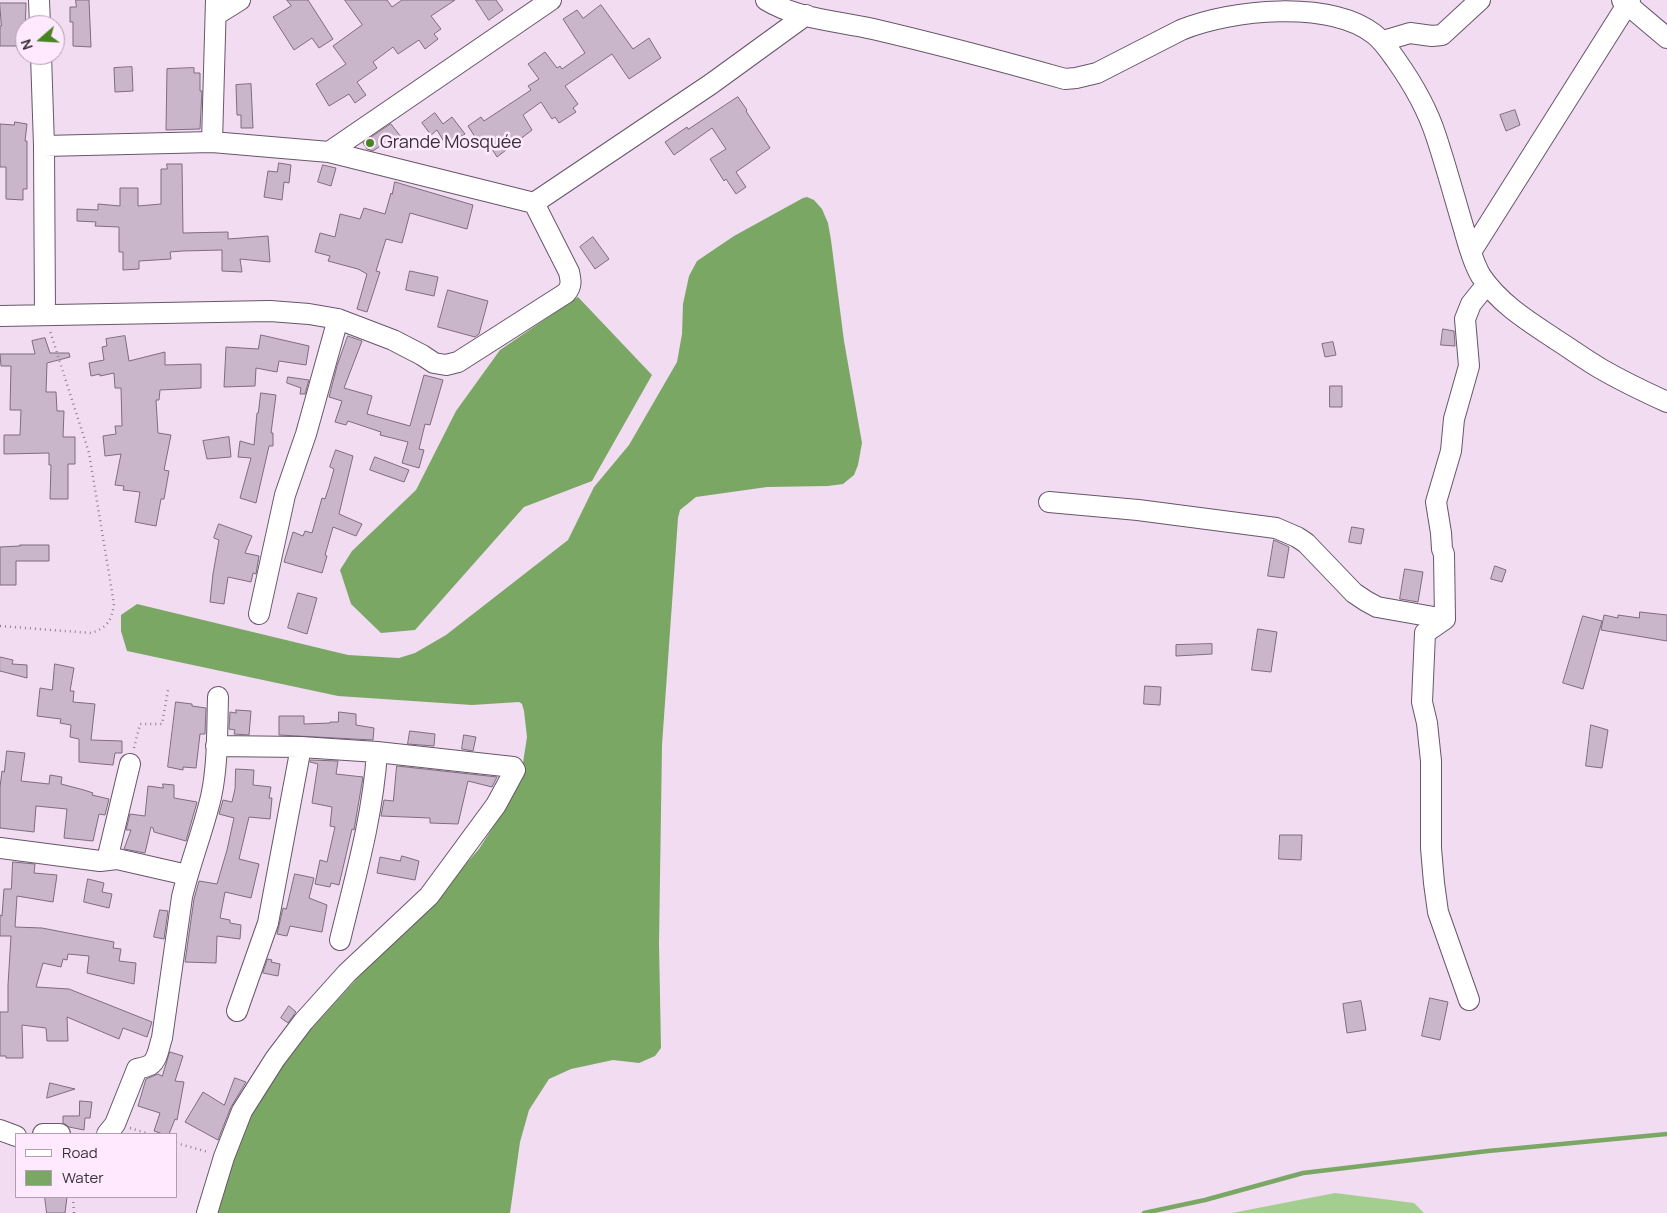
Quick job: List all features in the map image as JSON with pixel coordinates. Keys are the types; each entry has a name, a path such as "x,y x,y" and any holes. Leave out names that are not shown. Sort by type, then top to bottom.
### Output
{"street":[{"path":"39,0 40,15"},
{"path":"212,142 216,7 240,0"},
{"path":"329,152 551,0"},
{"path":"768,0 806,16 870,28 946,46 1065,79 1097,74 1193,25 1234,14 1256,11 1306,11 1336,15 1358,24 1373,32 1382,41 1413,84 1425,107 1436,136 1474,262 1487,284 1501,300 1527,321 1603,370 1667,402"},
{"path":"1382,41 1410,33 1432,36 1442,34 1480,0"},
{"path":"1471,252 1626,2 1667,38"},
{"path":"44,146 212,142 329,152 534,203 711,84 806,16"},
{"path":"41,65 45,315"},
{"path":"0,316 270,311 309,314 338,319 392,340 422,354 434,363 446,365 458,362 566,293 570,288 571,280 568,272 534,203"},
{"path":"1445,619 1444,554 1436,502 1452,451 1454,419 1469,366 1465,319 1471,304 1487,284"},
{"path":"260,614 285,495 306,434 338,319"},
{"path":"1049,502 1138,510 1276,528 1306,543 1354,593 1366,601 1377,606 1445,619"},
{"path":"1445,619 1425,633 1422,702 1427,723 1431,761 1431,848 1438,912 1469,1000"},
{"path":"108,1133 115,1124 137,1069 148,1067 152,1064 162,1038 187,875 196,851 211,796 218,697"},
{"path":"207,1213 224,1157 242,1112 275,1060 303,1022 346,974 429,896 496,805 516,770 513,767 376,752 216,746"},
{"path":"237,1011 268,923 301,748"},
{"path":"340,940 368,826 376,752"},
{"path":"107,860 130,764"},
{"path":"0,848 100,861 117,859 187,875"},
{"path":"0,1130 15,1136"}],"path":[{"path":"0,626 91,633 101,630 112,617 114,604 89,453 45,315"},
{"path":"130,764 140,724 162,724 168,690"},
{"path":"178,1143 224,1157"},
{"path":"73,1198 74,1213"}],"shaded area":[{"path":"1335,1193 1414,1203 1424,1213 1232,1213"}],"water":[{"path":"807,197 814,200 822,209 828,223 844,341 862,443 854,475 843,484 767,487 696,497 680,510 662,745 659,944 661,1048 655,1056 639,1063 613,1060 571,1069 549,1079 529,1110 520,1142 510,1213 213,1213 227,1164 260,1096 300,1041 479,849 511,799 520,782 527,737 524,711 522,704 519,702 472,705 338,696 127,651 121,631 121,615 137,604 348,655 399,658 415,653 446,635 568,540 594,487 629,445 677,362 682,334 683,304 689,276 697,261 734,236"},
{"path":"578,297 652,375 592,481 524,507 415,630 381,633 351,604 340,570 352,551 416,490 456,411 500,350"}],"building":[{"path":"76,0 89,0 91,47 73,46 73,22 70,22 70,7 76,7"},
{"path":"287,0 308,0 333,39 319,48 312,38 294,50 273,17 291,6"},
{"path":"345,0 387,0 392,7 402,0 455,0 431,16 441,29 434,34 438,39 425,49 419,40 398,54 393,47 373,62 377,68 357,82 366,95 355,103 349,94 329,106 316,84 346,64 333,46 362,25"},
{"path":"476,0 496,0 503,10 489,20"},
{"path":"0,3 26,3 26,15 15,15 15,46 0,46"},
{"path":"601,5 633,49 649,38 661,58 629,79 612,54 565,86 578,104 573,108 576,112 559,123 555,117 552,119 541,102 523,115 532,130 497,157 485,138 479,143 468,126 481,117 484,121 531,90 528,86 539,79 528,64 545,52 557,68 560,66 562,69 585,53 563,19 577,10 583,18"},
{"path":"132,67 133,91 115,92 114,68"},
{"path":"194,68 194,73 200,73 200,91 202,91 200,129 166,130 167,69"},
{"path":"251,84 253,128 241,128 241,115 237,115 236,85"},
{"path":"738,97 770,148 736,172 746,187 736,194 726,179 724,181 710,159 726,149 712,128 674,155 665,142"},
{"path":"1515,110 1520,125 1506,131 1500,115"},
{"path":"435,113 443,124 452,117 465,134 446,145 437,130 431,135 422,123"},
{"path":"15,122 27,124 25,141 27,141 27,189 23,189 23,200 6,199 6,167 0,167 0,124 14,125"},
{"path":"391,124 401,137 389,146 386,142 373,151 367,149 363,143"},
{"path":"279,163 291,165 289,183 284,182 282,200 264,197 268,171 277,172"},
{"path":"167,164 182,164 183,233 228,232 228,239 268,236 270,262 240,259 242,272 222,271 222,250 182,251 170,252 171,259 139,261 139,269 123,270 123,252 119,252 119,227 95,226 96,222 77,221 77,209 98,210 98,204 120,206 120,188 138,188 138,206 161,204 161,169 167,169"},
{"path":"323,165 336,168 331,186 318,182"},
{"path":"395,182 473,205 467,229 410,213 402,243 386,239 376,271 380,272 367,312 357,309 367,274 358,269 328,261 330,256 315,252 320,233 335,237 340,214 360,219 364,208 385,214"},
{"path":"593,237 609,259 595,269 580,247"},
{"path":"410,271 438,277 434,296 406,290"},
{"path":"448,290 488,301 479,334 475,337 438,327"},
{"path":"1443,329 1454,331 1455,346 1441,345"},
{"path":"261,335 309,346 306,365 279,361 277,372 256,368 255,386 224,387 226,347 258,349"},
{"path":"125,336 129,361 165,352 165,365 201,364 201,388 160,390 159,400 156,400 158,433 171,435 164,470 169,471 164,499 161,499 156,526 135,522 140,492 123,490 124,486 115,485 121,454 105,456 103,436 116,434 115,426 122,426 121,388 115,388 114,373 91,376 89,363 104,360 102,347 107,346 106,339"},
{"path":"348,336 362,341 344,388 372,396 367,414 410,426 424,375 443,380 430,425 425,424 419,449 424,450 419,468 402,463 408,442 380,435 381,432 348,421 346,425 335,422 342,401 329,397 337,366"},
{"path":"45,338 50,353 69,353 70,357 47,363 46,392 56,392 57,411 64,411 63,437 75,437 75,464 68,464 68,499 50,499 51,465 49,465 49,453 4,454 4,435 20,435 21,410 10,410 11,366 1,366 0,354 35,354 32,341"},
{"path":"1333,342 1336,355 1325,357 1322,344"},
{"path":"288,377 309,380 305,394 300,394 301,388 287,383"},
{"path":"1330,386 1342,386 1342,407 1330,407"},
{"path":"261,393 276,395 271,433 273,433 273,446 269,446 256,503 240,498 251,458 238,457 240,441 254,445"},
{"path":"229,437 231,457 207,459 203,441"},
{"path":"336,450 353,456 339,514 362,524 356,536 333,527 322,573 284,562 293,532 303,536 305,531 312,533 322,498 325,499 329,487 334,469 330,467"},
{"path":"375,457 409,470 404,482 370,470"},
{"path":"219,524 252,536 245,553 259,556 256,574 253,573 251,582 228,577 224,604 210,602 219,540 214,538"},
{"path":"1352,527 1364,529 1361,544 1349,542"},
{"path":"1274,540 1289,547 1284,578 1268,576"},
{"path":"49,545 49,561 16,561 16,585 0,585 0,547"},
{"path":"1495,566 1506,570 1502,582 1491,579"},
{"path":"1405,569 1423,572 1418,602 1400,599"},
{"path":"298,593 317,598 307,634 288,628"},
{"path":"1640,612 1667,615 1667,641 1601,630 1604,615 1618,618 1618,615 1639,618"},
{"path":"1583,616 1602,621 1583,689 1563,683"},
{"path":"1258,629 1277,632 1271,672 1252,670"},
{"path":"1212,644 1212,654 1176,656 1176,645"},
{"path":"0,657 13,660 12,664 27,665 27,678 0,671"},
{"path":"55,664 74,668 70,691 74,691 73,702 95,704 91,740 122,741 122,753 115,753 113,765 79,762 79,739 70,737 71,725 60,723 61,719 37,716 40,688 52,690"},
{"path":"1145,686 1161,687 1160,705 1144,704"},
{"path":"176,702 206,708 205,734 200,734 196,768 183,767 183,770 168,767"},
{"path":"236,710 251,711 249,735 234,734 235,730 229,729 230,712 236,713"},
{"path":"339,712 356,714 356,725 374,728 373,740 279,735 279,716 304,716 304,724 330,723 338,722"},
{"path":"1591,725 1608,730 1602,768 1586,766"},
{"path":"410,731 435,734 434,746 408,744"},
{"path":"464,735 476,737 473,751 462,749"},
{"path":"7,751 25,753 21,781 49,784 50,775 62,777 61,784 109,799 105,815 99,814 93,841 64,838 67,809 36,806 34,832 0,828 0,787"},
{"path":"311,760 338,761 336,774 363,777 354,830 352,829 339,885 331,883 330,887 315,884 320,860 327,862 335,827 330,826 332,807 312,803 318,764 310,762"},
{"path":"397,766 497,777 492,787 468,781 458,824 430,823 430,818 381,816 384,800 393,801"},
{"path":"236,769 254,770 253,785 271,787 269,798 272,798 270,819 249,817 239,859 259,864 251,898 225,892 220,918 230,920 230,923 241,925 240,939 217,936 216,963 185,962 194,899 199,881 217,884 227,850 234,818 219,814 223,800 232,802"},
{"path":"163,784 174,785 174,798 197,802 186,841 154,832 151,827 145,853 124,849 131,830 126,830 130,814 145,816 148,786 163,788"},
{"path":"1280,835 1302,835 1301,860 1279,859"},
{"path":"402,856 419,861 415,880 377,873 380,857 400,861"},
{"path":"13,862 35,864 34,873 57,875 53,902 17,896 15,927 42,928 114,942 113,948 121,949 119,961 136,963 134,984 87,973 89,956 68,954 67,960 63,959 61,967 43,963 36,987 69,989 152,1022 147,1037 123,1028 119,1039 67,1017 68,1041 47,1041 46,1028 22,1025 23,1058 0,1056 0,1012 8,1012 11,936 0,936 0,915 2,916 4,889 11,889"},
{"path":"295,874 314,878 309,898 327,905 322,932 290,926 287,936 277,934 283,908 286,909"},
{"path":"88,879 104,883 102,892 112,894 109,908 84,902"},
{"path":"160,910 168,911 164,939 154,937"},
{"path":"268,959 272,960 271,962 280,964 278,976 263,973"},
{"path":"1430,998 1448,1002 1440,1040 1422,1036"},
{"path":"1361,1001 1366,1030 1347,1033 1343,1004"},
{"path":"289,1006 296,1012 288,1023 281,1018"},
{"path":"170,1052 183,1056 175,1081 184,1082 177,1120 175,1119 169,1133 154,1131 160,1113 138,1106 146,1079 158,1074 162,1076"},
{"path":"235,1078 246,1082 231,1107 218,1140 185,1122 203,1092 224,1105"},
{"path":"50,1083 75,1089 47,1098"},
{"path":"80,1101 92,1102 90,1118 85,1118 84,1130 69,1127 63,1123 63,1116 79,1116"},
{"path":"45,1198 67,1198 65,1213 47,1213"}],"waterway":[{"path":"1144,1213 1205,1200 1303,1173 1488,1151 1667,1134"}],"place":[{"name":"Grande Mosquée","path":"370,143"}]}
